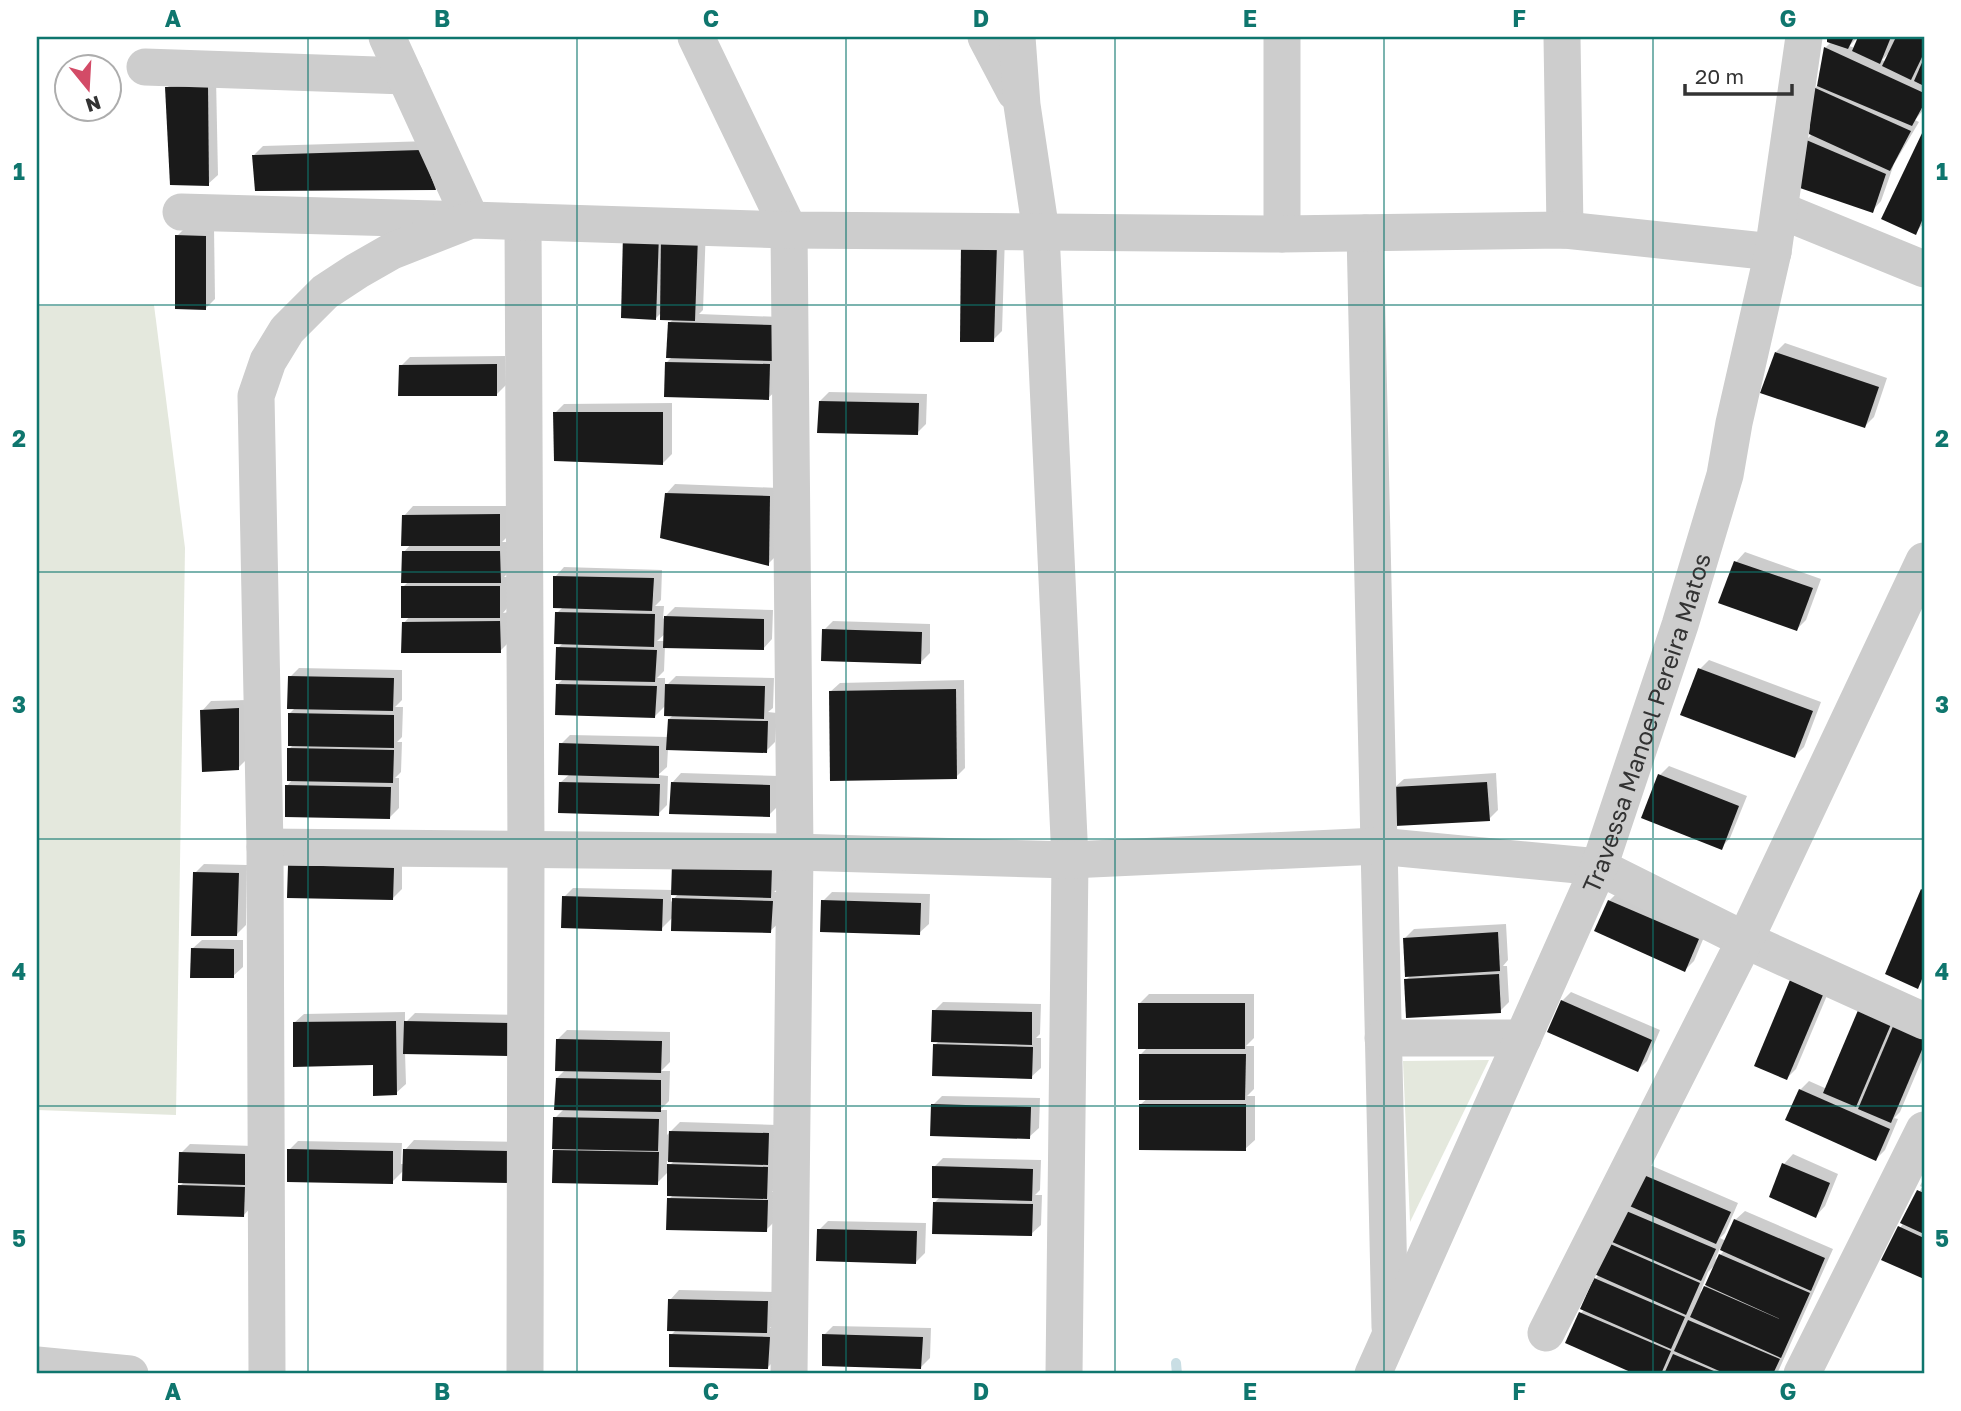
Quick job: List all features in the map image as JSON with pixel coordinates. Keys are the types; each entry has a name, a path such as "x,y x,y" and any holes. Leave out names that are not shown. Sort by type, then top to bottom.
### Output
{"street":[{"path":"387,37 471,220"},
{"path":"696,37 789,230 795,852 789,1374"},
{"path":"986,37 1021,105"},
{"path":"1017,37 1021,105 1041,232 1070,860 1064,1374"},
{"path":"1282,37 1282,234"},
{"path":"1562,37 1565,230"},
{"name":"Travessa Manoel Pereira Matos","path":"1373,1374 1599,867 1679,625 1726,475 1734,424 1773,253 1804,37"},
{"path":"145,67 405,76"},
{"path":"1780,210 1924,269"},
{"path":"181,212 789,230 1282,234 1565,230 1773,253"},
{"path":"267,1374 265,847 256,396 268,360 287,330 325,292 392,251 471,220"},
{"path":"523,222 525,1374"},
{"path":"1365,233 1390,1338"},
{"path":"1546,1333 1745,940 1924,561"},
{"path":"265,847 795,852 1070,860 1378,846 1599,867 1745,940 1924,1021"},
{"path":"1382,1038 1523,1038"},
{"path":"1802,1374 1924,1130"},
{"path":"37,1365 130,1374"}],"shaded area":[{"path":"154,305 185,548 176,1115 37,1110 37,306"},
{"path":"1489,1060 1410,1222 1403,1061"}],"building":[{"path":"1827,37 1854,37 1848,49 1827,42"},
{"path":"1858,37 1891,37 1880,64 1852,51"},
{"path":"1896,37 1924,37 1924,53 1911,80 1882,66"},
{"path":"1824,47 1924,93 1924,104 1912,126 1817,86"},
{"path":"1924,58 1924,86 1914,81"},
{"path":"208,86 209,186 170,185 165,87"},
{"path":"1813,87 1911,131 1890,171 1809,134"},
{"path":"1924,129 1924,216 1916,235 1881,219"},
{"path":"1804,139 1886,174 1873,213 1797,187"},
{"path":"421,150 436,190 255,191 252,155"},
{"path":"623,234 659,234 656,320 621,318"},
{"path":"175,235 206,236 206,310 175,309"},
{"path":"661,235 698,236 695,321 660,320"},
{"path":"997,243 994,342 960,342 961,244"},
{"path":"668,322 773,325 772,361 666,358"},
{"path":"1775,352 1879,387 1865,428 1760,393"},
{"path":"665,362 770,364 769,400 664,397"},
{"path":"497,364 497,396 398,396 399,365"},
{"path":"819,401 919,403 918,435 817,433"},
{"path":"553,412 663,412 663,465 554,461"},
{"path":"665,493 770,496 769,566 660,538"},
{"path":"500,514 500,546 401,546 402,515"},
{"path":"402,551 500,551 501,583 401,583"},
{"path":"1734,561 1813,588 1797,631 1718,603"},
{"path":"553,576 654,578 652,611 553,608"},
{"path":"401,586 500,586 500,618 401,618"},
{"path":"555,612 655,614 654,647 554,644"},
{"path":"664,616 764,619 764,650 663,648"},
{"path":"500,621 501,653 401,653 402,622"},
{"path":"822,629 922,632 921,664 821,661"},
{"path":"556,647 657,650 655,682 555,680"},
{"path":"1698,668 1813,711 1795,758 1680,715"},
{"path":"288,676 394,678 393,711 287,709"},
{"path":"556,684 657,686 655,718 555,715"},
{"path":"665,684 765,686 764,719 664,716"},
{"path":"956,689 957,779 830,781 829,691"},
{"path":"239,708 239,770 202,772 200,710"},
{"path":"288,713 394,715 394,748 288,746"},
{"path":"668,719 768,721 767,753 666,750"},
{"path":"559,743 659,746 659,778 558,775"},
{"path":"287,748 394,750 393,783 287,781"},
{"path":"1658,774 1739,806 1722,850 1641,818"},
{"path":"559,782 660,784 659,816 558,813"},
{"path":"671,782 770,785 770,817 669,814"},
{"path":"1487,782 1490,821 1395,826 1393,787"},
{"path":"285,785 391,787 390,819 285,817"},
{"path":"672,863 772,866 771,898 671,895"},
{"path":"288,865 394,868 393,900 287,898"},
{"path":"193,872 239,873 237,936 191,936"},
{"path":"1921,889 1924,891 1924,974 1918,989 1885,974"},
{"path":"562,896 663,899 662,931 561,928"},
{"path":"672,898 773,901 771,933 671,931"},
{"path":"821,900 921,903 920,935 820,932"},
{"path":"1608,900 1699,939 1685,972 1594,931"},
{"path":"1498,932 1500,971 1405,977 1403,938"},
{"path":"191,948 234,949 234,978 190,978"},
{"path":"1499,974 1501,1013 1406,1018 1404,979"},
{"path":"1790,980 1823,995 1787,1080 1754,1066"},
{"path":"1561,1000 1652,1040 1638,1072 1547,1032"},
{"path":"1138,1003 1245,1003 1245,1049 1138,1049"},
{"path":"1859,1008 1892,1022 1856,1107 1823,1093"},
{"path":"932,1010 1032,1012 1032,1045 931,1042"},
{"path":"396,1021 397,1095 373,1096 373,1065 293,1067 293,1022"},
{"path":"404,1021 510,1023 509,1056 403,1054"},
{"path":"1894,1024 1924,1038 1924,1045 1891,1123 1858,1109"},
{"path":"556,1039 662,1041 661,1073 555,1071"},
{"path":"933,1044 1033,1047 1032,1079 932,1076"},
{"path":"1139,1054 1246,1054 1245,1100 1139,1100"},
{"path":"556,1078 661,1080 661,1112 554,1110"},
{"path":"1799,1089 1890,1129 1876,1161 1785,1120"},
{"path":"931,1104 1031,1107 1030,1139 930,1136"},
{"path":"1139,1104 1246,1104 1246,1151 1139,1150"},
{"path":"553,1117 659,1119 658,1151 552,1149"},
{"path":"669,1131 769,1133 768,1165 668,1162"},
{"path":"287,1149 393,1151 393,1184 287,1182"},
{"path":"403,1149 509,1151 509,1183 402,1181"},
{"path":"553,1150 659,1152 658,1185 552,1183"},
{"path":"179,1152 245,1154 245,1185 178,1183"},
{"path":"1782,1163 1830,1183 1816,1218 1769,1197"},
{"path":"667,1164 768,1167 767,1199 667,1196"},
{"path":"932,1166 1033,1169 1032,1201 932,1198"},
{"path":"1639,1173 1731,1212 1716,1244 1625,1204"},
{"path":"178,1185 245,1187 244,1217 177,1215"},
{"path":"1917,1190 1924,1193 1924,1234 1900,1223"},
{"path":"667,1198 768,1200 767,1232 666,1230"},
{"path":"933,1202 1033,1204 1032,1236 932,1234"},
{"path":"1624,1210 1716,1249 1701,1281 1610,1241"},
{"path":"1734,1219 1825,1258 1811,1291 1720,1250"},
{"path":"1898,1226 1924,1238 1924,1279 1881,1260"},
{"path":"817,1229 917,1231 916,1264 816,1261"},
{"path":"1608,1243 1700,1283 1686,1315 1594,1274"},
{"path":"1719,1254 1810,1293 1781,1358 1690,1317 1704,1286 1782,1320 1705,1285"},
{"path":"1594,1278 1685,1317 1671,1349 1580,1309"},
{"path":"668,1299 768,1301 767,1333 667,1331"},
{"path":"1579,1312 1671,1351 1661,1374 1635,1374 1565,1343"},
{"path":"1688,1320 1780,1359 1773,1374 1726,1374 1674,1351"},
{"path":"669,1334 770,1337 768,1369 669,1367"},
{"path":"822,1334 923,1337 921,1369 822,1366"},
{"path":"1673,1354 1721,1374 1664,1374"}],"waterway":[{"path":"1176,1363 1177,1374"}]}
